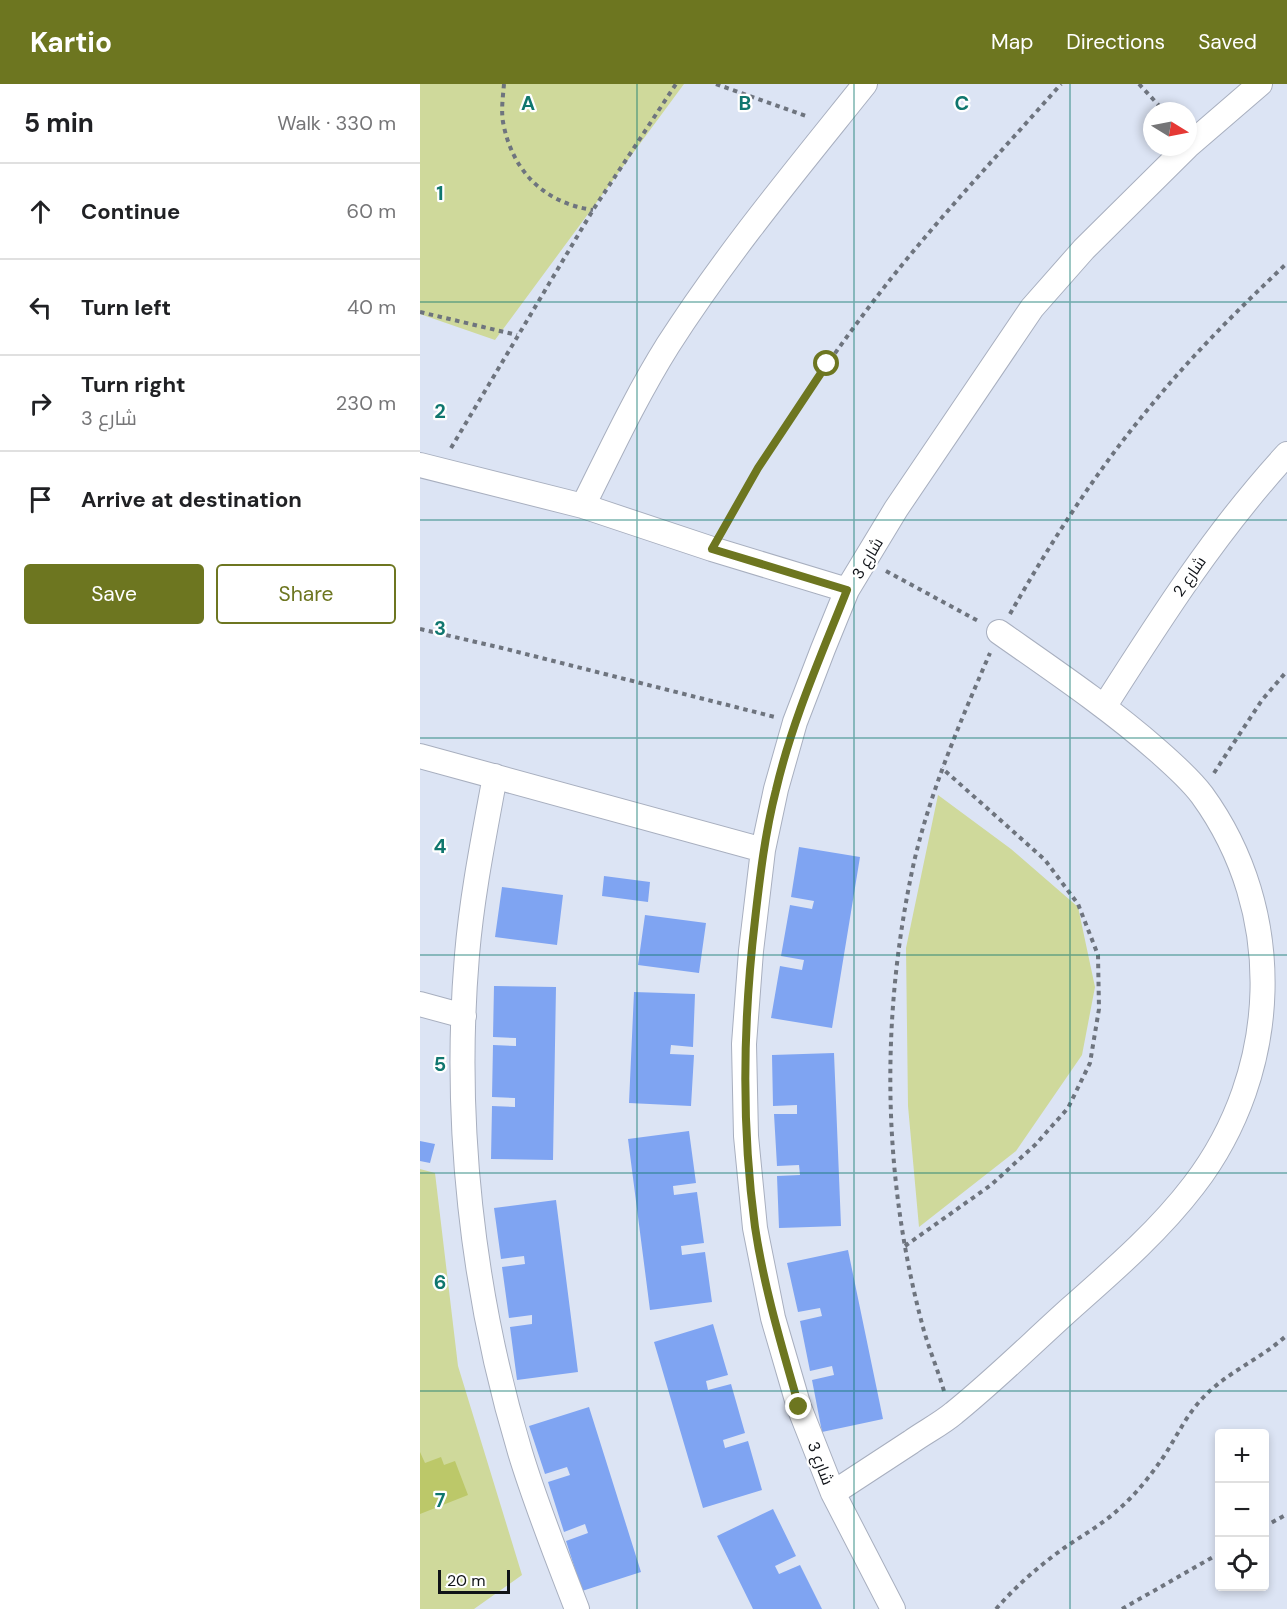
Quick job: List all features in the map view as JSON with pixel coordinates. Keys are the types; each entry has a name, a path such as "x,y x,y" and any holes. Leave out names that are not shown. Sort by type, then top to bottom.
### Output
{"street":[{"path":"583,506 667,347 742,238 865,84"},
{"name":"شارع 3","path":"1197,138 1260,84"},
{"name":"شارع 3","path":"893,1609 833,1493 799,1407 773,1318 755,1228 746,1136 744,1044 751,951 763,850 776,789 795,722 847,590 896,509 1032,308 1084,249 1177,156"},
{"name":"شارع 2","path":"1104,707 1168,607 1213,543 1257,487 1287,454"},
{"path":"429,467 583,506 712,549 847,590"},
{"path":"833,1493 952,1414 1125,1260 1194,1184 1220,1143 1239,1105 1254,1060 1263,1013 1264,974 1261,935 1240,860 1223,826 1201,794 1154,748 1104,707 999,632"},
{"path":"420,756 763,850"},
{"path":"495,776 467,954 463,1104 469,1192 481,1279 497,1366 520,1451 548,1535 578,1609"},
{"path":"420,1005 464,1016"}],"path":[{"path":"504,84 502,119 510,148 524,173 546,194 572,207 593,210"},
{"path":"429,467 517,335 593,210 676,84"},
{"path":"716,84 833,125"},
{"path":"712,549 791,415 863,314 902,265 1061,84"},
{"path":"1139,84 1156,102"},
{"path":"952,1414 924,1332 905,1246 892,1150 890,1053 896,967 915,861 942,768 999,632 1037,566 1093,482 1147,411 1221,327 1287,263"},
{"path":"420,312 517,335"},
{"path":"865,560 999,632"},
{"path":"420,629 795,722"},
{"path":"1201,794 1256,708 1287,671"},
{"path":"905,1246 991,1185 1036,1144 1068,1108 1090,1063 1100,1009 1098,955 1078,904 1045,860 942,768"},
{"path":"996,1609 1036,1570 1121,1507 1156,1467 1178,1431 1201,1400 1230,1374 1287,1335"},
{"path":"1269,1524 1287,1514"},
{"path":"1122,1609 1215,1556"}],"shaded area":[{"path":"420,84 684,84 495,340 420,314"},
{"path":"938,795 1011,849 1078,907 1095,987 1082,1055 1016,1151 919,1227 908,1106 906,948"},
{"path":"420,1169 435,1173 458,1366 522,1575 474,1609 420,1609"},
{"path":"420,1452 425,1463 441,1457 444,1465 455,1461 468,1495 420,1514"}],"building":[{"path":"799,847 860,857 832,1028 771,1018 780,966 802,970 804,960 781,956 790,905 812,909 814,901 791,897"},
{"path":"604,876 650,882 648,902 602,896"},
{"path":"502,887 563,895 557,945 495,937"},
{"path":"645,915 706,923 699,973 638,965"},
{"path":"494,986 556,987 553,1160 491,1159 492,1106 515,1107 515,1098 492,1097 493,1045 516,1046 516,1038 493,1037"},
{"path":"634,992 695,994 693,1047 671,1045 670,1054 694,1055 691,1106 629,1103"},
{"path":"834,1053 841,1226 779,1228 777,1176 800,1175 799,1165 777,1166 774,1114 797,1114 797,1105 773,1106 772,1055"},
{"path":"689,1131 696,1183 673,1186 674,1195 697,1192 704,1243 681,1246 682,1255 705,1252 712,1302 650,1310 628,1139"},
{"path":"420,1141 435,1144 430,1163 420,1161"},
{"path":"556,1200 578,1372 517,1380 510,1327 532,1324 532,1315 509,1318 502,1267 525,1264 524,1256 501,1259 494,1208"},
{"path":"848,1250 883,1419 822,1432 812,1380 834,1375 832,1366 810,1371 800,1321 822,1316 820,1308 798,1312 787,1263"},
{"path":"713,1324 728,1375 706,1381 708,1390 731,1384 745,1433 723,1440 725,1448 748,1441 762,1490 703,1508 654,1342"},
{"path":"589,1407 641,1572 582,1591 566,1541 588,1533 585,1524 564,1532 548,1482 570,1475 567,1467 545,1474 529,1426"},
{"path":"773,1509 796,1556 775,1566 779,1574 800,1565 822,1609 753,1609 717,1536"}],"route":[{"path":"799,1407 773,1318 755,1228 746,1136 744,1044 751,951 763,850 776,789 795,722 847,590 712,549 758,468 791,415 827,364"}]}
